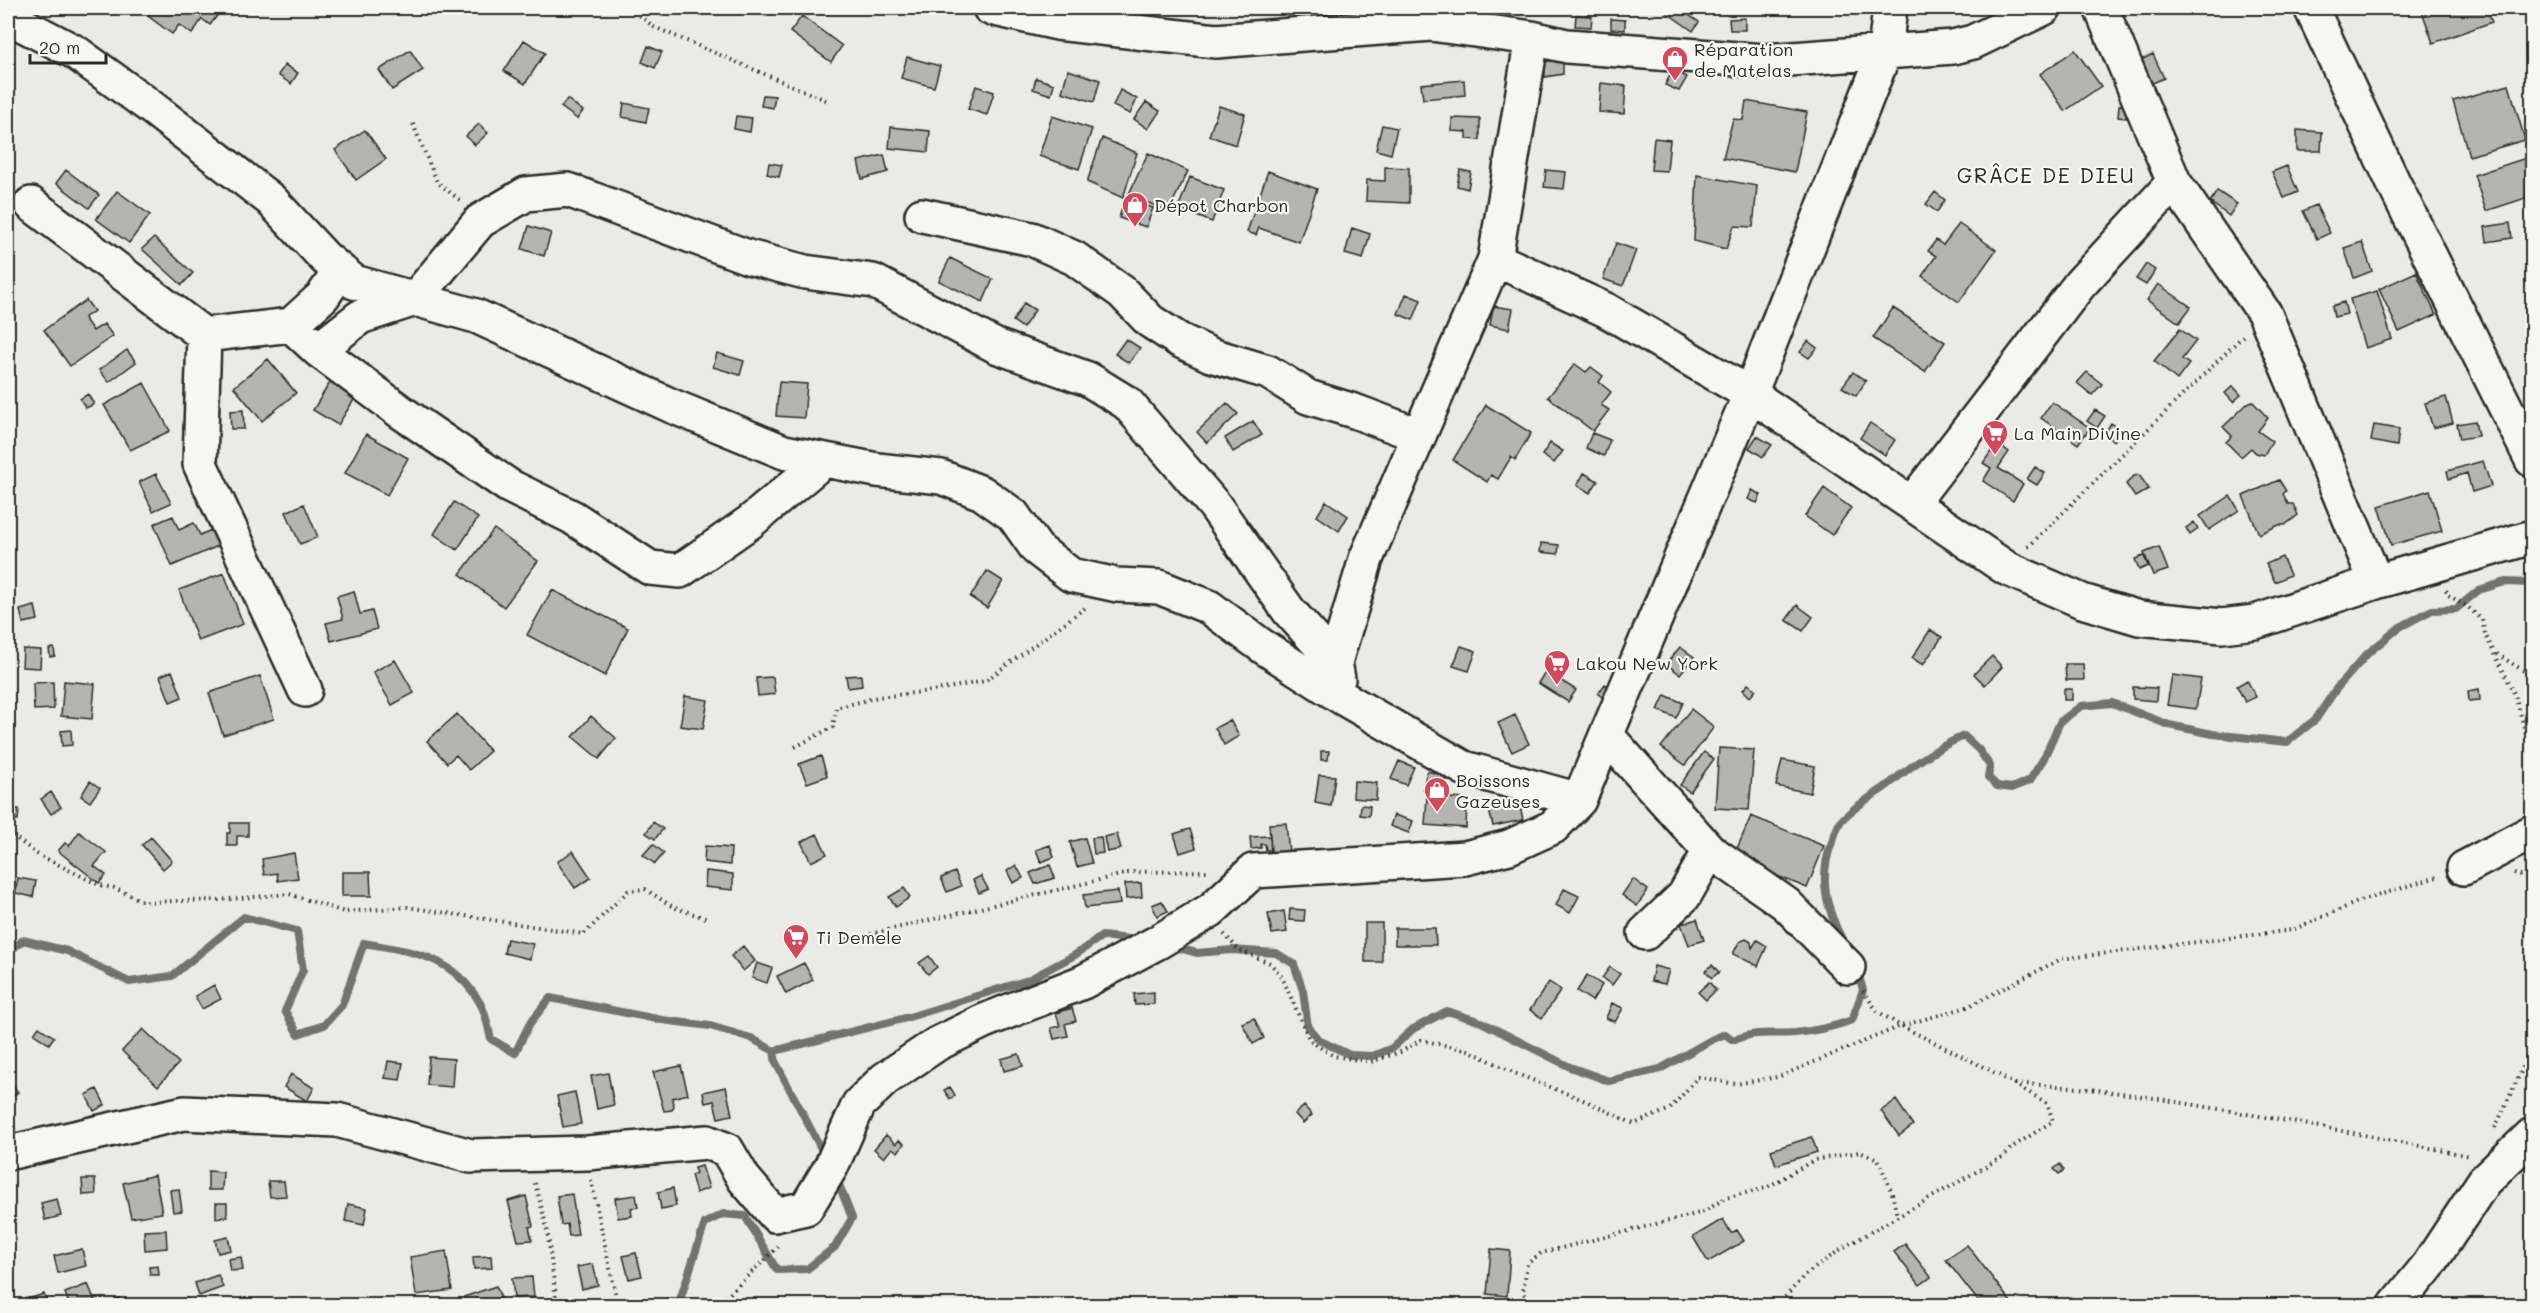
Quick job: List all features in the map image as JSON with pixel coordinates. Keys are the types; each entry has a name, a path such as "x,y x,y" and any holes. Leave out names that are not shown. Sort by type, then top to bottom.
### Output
{"street":[{"path":"990,8 1057,23 1216,41 1431,24 1532,38 1567,46 1764,60 1953,47 2044,8"},
{"path":"8,1153 184,1113 337,1120 471,1156 587,1153 707,1142 726,1150 744,1179 775,1215 806,1208 831,1167 859,1104 885,1079 937,1044 984,1022 1083,982 1158,942 1211,910 1253,871 1465,858 1509,847 1553,827 1579,800 1608,737 1750,394 1885,51 1890,8"},
{"path":"2102,8 2174,182 2265,314 2376,582"},
{"path":"2311,8 2395,186 2532,460"},
{"path":"8,17 75,52 147,104 271,200 325,258 354,282 476,316 672,406 784,452 877,470 941,477 982,493 1013,515 1037,549 1071,575 1117,585 1159,587 1209,607 1262,646 1343,698 1464,768 1579,800"},
{"path":"1343,698 1335,662 1365,559 1495,259 1532,38"},
{"path":"1912,503 2080,284 2174,182"},
{"path":"318,350 360,317 416,299 480,221 526,194 568,190 748,257 805,272 873,281 996,346 1088,379 1127,402 1215,506 1289,611 1335,662"},
{"path":"31,204 204,335 291,325 323,296 340,271"},
{"path":"922,215 1032,239 1074,258 1122,292 1150,321 1179,340 1211,355 1268,372 1308,397 1357,412 1418,435"},
{"path":"1495,259 1606,310 1750,394 2006,568 2082,601 2139,618 2222,626 2255,622 2376,582 2532,537"},
{"path":"291,325 318,350 401,412 509,486 572,518 650,568 680,571 750,522 824,460"},
{"path":"204,335 200,464 305,690"},
{"path":"1608,737 1710,851 1786,904 1848,967"},
{"path":"2464,868 2532,832"},
{"path":"1645,933 1684,896 1710,851"},
{"path":"2395,1305 2428,1266 2484,1181 2532,1135"}],"path":[{"path":"630,8 654,27 828,101"},
{"path":"413,124 437,182 460,200 480,221"},
{"path":"2006,568 2265,314"},
{"path":"2436,566 2448,595 2468,607 2482,620 2485,634 2515,695 2527,737 2532,745"},
{"path":"795,747 833,727 836,708 878,697 932,691 985,681 1117,585"},
{"path":"2495,653 2532,676"},
{"path":"8,832 37,854 99,885 114,888 144,902 218,900 289,894 344,912 407,907 584,934 628,891 645,889 673,907 708,919"},
{"path":"1211,910 1220,928 1240,951 1270,963 1282,976 1310,1041 1334,1056 1371,1062 1400,1052 1421,1040 1468,1050 1516,1074 1586,1101 1634,1124 1670,1109 1698,1077 1736,1084 1778,1077 1901,1026 1967,1007 2061,959 2292,930 2360,901 2464,868"},
{"path":"841,941 1133,872 1253,871"},
{"path":"1777,1305 1804,1276 1841,1249 2004,1156 2011,1148 2052,1120 2047,1104 1877,1011 1848,967"},
{"path":"2495,1128 2532,1048"},
{"path":"2013,1084 2046,1084 2127,1094 2372,1135 2502,1163"},
{"path":"1530,1305 1523,1292 1527,1264 1541,1253 1704,1212 1725,1198 1767,1188 1814,1160 1859,1152 1878,1159 1892,1192 1897,1216"},
{"path":"587,1153 618,1305"},
{"path":"525,1155 538,1191 547,1228 557,1305"},
{"path":"717,1305 770,1257 799,1224 806,1208"}],"building":[{"path":"154,8 223,8 210,25 202,19 192,34 179,25 172,34 148,16"},
{"path":"1660,8 1678,8 1699,22 1693,31"},
{"path":"2176,8 2191,8 2178,13"},
{"path":"2421,8 2486,8 2492,22 2433,43"},
{"path":"1576,15 1592,16 1591,27 1575,26"},
{"path":"802,16 842,46 831,62 790,32"},
{"path":"1745,18 1745,30 1730,30 1729,19"},
{"path":"1611,19 1625,20 1625,30 1611,29"},
{"path":"524,40 545,53 525,84 504,71"},
{"path":"648,46 662,52 655,68 642,62"},
{"path":"410,50 423,70 392,90 379,70"},
{"path":"2075,50 2101,86 2065,111 2040,74"},
{"path":"2153,54 2164,78 2146,86 2140,73 2146,70 2141,60"},
{"path":"907,57 940,66 934,87 901,78"},
{"path":"1544,61 1563,61 1563,74 1545,77"},
{"path":"285,65 298,73 291,84 278,75"},
{"path":"1068,70 1100,80 1094,102 1062,92"},
{"path":"1673,70 1687,77 1679,91 1665,85"},
{"path":"1036,78 1054,84 1051,95 1033,89"},
{"path":"1464,80 1465,95 1423,99 1421,84"},
{"path":"1601,83 1626,86 1624,114 1599,112"},
{"path":"2509,85 2525,140 2469,156 2453,101"},
{"path":"976,86 994,92 987,115 968,109"},
{"path":"1120,90 1137,99 1130,114 1113,106"},
{"path":"763,95 775,96 773,108 761,106"},
{"path":"567,99 583,111 577,119 561,107"},
{"path":"1746,101 1807,112 1795,172 1723,158 1733,119 1743,120"},
{"path":"1146,102 1160,111 1148,129 1134,119"},
{"path":"624,103 649,108 646,122 622,117"},
{"path":"2119,105 2128,106 2126,118 2118,117"},
{"path":"1219,106 1245,114 1236,145 1209,136"},
{"path":"736,116 752,118 750,132 734,129"},
{"path":"1052,116 1092,129 1079,169 1039,156"},
{"path":"1452,118 1480,119 1480,140 1467,139 1467,132 1452,131"},
{"path":"479,124 488,133 475,145 466,136"},
{"path":"1382,125 1397,128 1391,154 1376,150"},
{"path":"891,127 930,131 928,152 889,148"},
{"path":"365,130 386,159 356,180 335,150"},
{"path":"2297,130 2322,132 2321,151 2297,151"},
{"path":"1102,138 1137,153 1123,198 1087,182"},
{"path":"1654,138 1670,140 1667,171 1651,170"},
{"path":"1148,153 1188,171 1168,212 1129,194"},
{"path":"884,155 888,172 862,179 858,161"},
{"path":"2532,156 2532,196 2486,211 2474,175"},
{"path":"769,163 782,165 779,177 767,174"},
{"path":"2287,166 2298,192 2284,198 2272,172"},
{"path":"1385,167 1409,168 1409,203 1366,201 1367,180 1385,181"},
{"path":"66,170 99,195 89,208 56,183"},
{"path":"1460,170 1471,172 1468,189 1457,186"},
{"path":"1546,170 1566,172 1564,189 1544,187"},
{"path":"1268,171 1317,189 1299,242 1259,228 1256,235 1247,232"},
{"path":"1697,175 1757,186 1753,227 1734,226 1726,249 1694,241"},
{"path":"1190,177 1224,190 1212,222 1178,209"},
{"path":"117,191 150,215 129,243 96,219"},
{"path":"2217,191 2237,204 2229,216 2210,202"},
{"path":"1935,192 1945,200 1937,212 1926,204"},
{"path":"1125,198 1153,208 1146,227 1119,218"},
{"path":"2316,205 2330,233 2317,239 2303,211"},
{"path":"2510,223 2512,238 2487,242 2485,227"},
{"path":"1959,224 1996,250 1959,302 1922,276 1936,256 1928,251 1936,240 1943,245"},
{"path":"529,226 551,233 544,256 522,249"},
{"path":"1352,228 1370,234 1363,259 1345,254"},
{"path":"154,238 193,273 182,285 142,249"},
{"path":"2362,242 2372,271 2354,278 2344,248"},
{"path":"1616,243 1636,250 1623,286 1603,279"},
{"path":"950,258 993,279 983,302 939,281"},
{"path":"2146,264 2155,270 2146,285 2136,279"},
{"path":"2416,272 2436,315 2399,332 2379,289"},
{"path":"2158,284 2191,307 2179,323 2147,300"},
{"path":"2377,291 2392,339 2365,348 2350,299"},
{"path":"1406,294 1421,300 1413,320 1398,314"},
{"path":"86,300 94,311 84,318 93,331 104,324 113,336 70,366 44,330"},
{"path":"2344,302 2347,314 2334,317 2332,306"},
{"path":"1024,303 1035,310 1023,328 1013,321"},
{"path":"1493,306 1513,309 1509,329 1490,325"},
{"path":"1893,308 1945,342 1925,372 1873,338"},
{"path":"2180,329 2196,341 2182,359 2189,364 2177,380 2154,361"},
{"path":"1126,339 1140,348 1129,363 1115,354"},
{"path":"1808,341 1817,348 1809,358 1800,352"},
{"path":"127,350 136,362 109,382 99,370"},
{"path":"717,353 744,361 740,375 713,367"},
{"path":"268,359 296,393 262,421 234,387"},
{"path":"1575,364 1586,372 1591,367 1603,376 1599,382 1611,392 1601,405 1609,410 1593,431 1548,397"},
{"path":"1853,372 1866,381 1856,396 1842,387"},
{"path":"2087,372 2102,384 2092,395 2077,383"},
{"path":"332,379 357,395 338,425 313,410"},
{"path":"779,382 807,384 804,418 776,416"},
{"path":"144,383 170,431 130,450 104,405"},
{"path":"2233,386 2241,395 2233,402 2225,393"},
{"path":"88,394 94,404 86,408 80,399"},
{"path":"2446,397 2453,423 2433,428 2425,403"},
{"path":"2252,401 2268,418 2258,431 2272,441 2264,455 2256,453 2251,448 2241,457 2226,442 2232,436 2223,427"},
{"path":"2052,402 2090,428 2078,444 2041,418"},
{"path":"1227,403 1238,414 1207,443 1197,432"},
{"path":"1486,405 1531,433 1515,460 1511,457 1498,479 1491,475 1487,482 1453,460"},
{"path":"243,410 244,429 231,429 230,411"},
{"path":"2095,410 2105,416 2097,428 2087,421"},
{"path":"1253,421 1262,435 1233,452 1225,438"},
{"path":"2475,421 2478,436 2460,439 2457,424"},
{"path":"1870,423 1895,440 1885,455 1860,438"},
{"path":"2111,423 2121,430 2114,441 2104,434"},
{"path":"2374,425 2399,429 2397,446 2371,441"},
{"path":"1592,433 1610,440 1604,456 1586,448"},
{"path":"366,434 408,458 387,495 345,473"},
{"path":"1757,436 1772,445 1763,457 1749,448"},
{"path":"1550,443 1563,451 1554,463 1542,455"},
{"path":"1997,443 2009,452 1998,468 2023,484 2013,501 1983,481 1991,468 1983,463"},
{"path":"2483,461 2491,486 2472,492 2467,473 2449,479 2447,471"},
{"path":"2035,467 2045,473 2037,485 2027,479"},
{"path":"1584,473 1598,481 1590,493 1577,485"},
{"path":"156,474 171,503 153,511 139,482"},
{"path":"2139,475 2149,489 2135,497 2126,484 2134,476"},
{"path":"2279,480 2286,491 2283,494 2288,504 2293,504 2298,515 2285,525 2279,525 2259,534 2243,496"},
{"path":"1824,488 1851,508 1832,535 1805,516"},
{"path":"1752,490 1761,495 1757,503 1748,499"},
{"path":"2430,490 2442,531 2391,545 2379,506"},
{"path":"2230,496 2239,510 2209,530 2200,516"},
{"path":"1326,501 1348,516 1339,531 1317,516"},
{"path":"454,502 478,518 457,550 434,534"},
{"path":"304,504 318,537 300,544 286,512"},
{"path":"173,516 179,530 194,523 200,535 211,530 218,546 172,566 154,524"},
{"path":"2194,522 2198,529 2190,535 2186,528"},
{"path":"494,529 538,561 504,607 460,574"},
{"path":"1541,543 1559,545 1558,554 1540,552"},
{"path":"2159,547 2168,570 2153,575 2144,553"},
{"path":"2144,556 2148,566 2139,570 2135,559"},
{"path":"2282,557 2290,575 2275,582 2266,564"},
{"path":"987,571 1003,581 987,608 970,597"},
{"path":"224,573 243,624 198,641 179,590"},
{"path":"552,590 628,628 605,676 527,635"},
{"path":"354,591 360,614 372,611 377,629 331,641 326,623 343,619 337,596"},
{"path":"1797,605 1813,617 1803,631 1786,620"},
{"path":"35,606 38,620 23,623 20,610"},
{"path":"1930,630 1942,637 1923,665 1912,658"},
{"path":"1461,646 1476,651 1469,671 1453,666"},
{"path":"1680,647 1694,657 1680,674 1666,664"},
{"path":"54,648 55,656 50,657 49,649"},
{"path":"23,649 41,650 40,668 22,667"},
{"path":"1992,656 2002,667 1985,685 1974,674"},
{"path":"395,660 414,693 392,705 373,672"},
{"path":"2065,664 2083,664 2084,680 2066,680"},
{"path":"172,671 182,697 170,702 160,676"},
{"path":"1546,671 1576,690 1568,702 1538,683"},
{"path":"861,675 862,686 848,688 846,676"},
{"path":"2172,675 2201,679 2196,709 2167,705"},
{"path":"260,676 274,719 223,735 209,693"},
{"path":"773,677 775,694 758,696 756,678"},
{"path":"2247,680 2256,697 2245,702 2237,686"},
{"path":"64,681 95,684 92,719 61,716"},
{"path":"53,682 54,709 34,710 33,683"},
{"path":"1605,684 1612,689 1605,699 1598,694"},
{"path":"1748,684 1756,690 1750,697 1743,690"},
{"path":"2133,687 2157,688 2156,701 2133,699"},
{"path":"2064,689 2072,689 2072,700 2064,700"},
{"path":"2479,689 2480,700 2469,701 2468,691"},
{"path":"1665,695 1683,703 1676,718 1658,710"},
{"path":"685,696 708,700 703,729 680,726"},
{"path":"1691,709 1714,727 1685,765 1661,747"},
{"path":"457,714 490,751 469,770 456,755 447,763 427,741"},
{"path":"1515,715 1529,744 1512,752 1498,723"},
{"path":"591,716 616,738 599,759 573,737"},
{"path":"1230,720 1239,736 1224,745 1215,728"},
{"path":"71,730 72,745 62,746 61,731"},
{"path":"1719,748 1754,750 1749,810 1715,808"},
{"path":"1321,751 1329,751 1328,760 1321,760"},
{"path":"1704,752 1714,759 1690,792 1680,785"},
{"path":"821,756 827,776 807,783 799,764"},
{"path":"1782,760 1815,766 1810,793 1776,786"},
{"path":"1399,761 1414,767 1406,785 1391,779"},
{"path":"1427,771 1446,776 1442,793 1423,789"},
{"path":"1319,775 1335,776 1331,806 1315,803"},
{"path":"90,781 100,788 90,802 81,796"},
{"path":"1354,781 1377,783 1376,800 1353,798"},
{"path":"51,792 61,807 51,814 41,799"},
{"path":"1427,797 1467,799 1466,828 1425,825"},
{"path":"1519,801 1523,820 1493,826 1488,806"},
{"path":"1361,805 1370,806 1369,816 1360,815"},
{"path":"8,808 19,809 18,820 8,818"},
{"path":"1394,815 1413,821 1409,833 1390,826"},
{"path":"1751,816 1824,846 1807,888 1733,858"},
{"path":"653,822 663,829 655,839 646,833"},
{"path":"230,823 248,823 248,836 237,836 237,846 227,846"},
{"path":"1286,823 1289,852 1271,853 1269,824"},
{"path":"1190,829 1196,848 1180,853 1174,834"},
{"path":"79,832 106,852 94,866 106,875 99,883 58,851 65,843 69,846"},
{"path":"817,834 827,854 811,862 801,842"},
{"path":"1117,834 1121,849 1107,852 1104,837"},
{"path":"1270,836 1271,850 1266,850 1265,844 1261,844 1261,848 1251,849 1250,837"},
{"path":"151,837 172,861 163,869 142,845"},
{"path":"1101,837 1103,853 1094,854 1092,838"},
{"path":"1085,838 1092,863 1077,867 1070,842"},
{"path":"653,844 664,853 655,864 643,855"},
{"path":"1050,845 1054,857 1041,862 1036,850"},
{"path":"705,846 731,848 730,865 704,862"},
{"path":"573,851 591,878 575,888 557,862"},
{"path":"294,853 298,878 278,881 277,873 264,875 262,859"},
{"path":"1016,865 1023,878 1013,883 1007,871"},
{"path":"1050,865 1055,878 1035,884 1030,873"},
{"path":"706,871 733,874 733,890 705,887"},
{"path":"342,872 370,872 371,896 342,896"},
{"path":"955,872 961,886 947,892 941,878"},
{"path":"981,876 988,889 979,893 973,880"},
{"path":"18,878 36,881 33,897 15,893"},
{"path":"1633,879 1648,890 1637,906 1622,895"},
{"path":"1141,883 1142,897 1126,899 1125,884"},
{"path":"904,888 910,897 896,907 889,897"},
{"path":"1564,889 1579,896 1570,913 1556,905"},
{"path":"1118,891 1120,904 1085,908 1083,895"},
{"path":"1162,901 1168,911 1157,916 1152,905"},
{"path":"1290,909 1305,910 1304,921 1289,920"},
{"path":"1284,911 1287,932 1272,934 1268,914"},
{"path":"1697,919 1704,940 1689,945 1681,924"},
{"path":"1365,923 1382,923 1382,962 1365,962"},
{"path":"1395,928 1435,928 1436,945 1395,945"},
{"path":"507,939 533,944 530,959 504,953"},
{"path":"1746,939 1751,942 1752,948 1757,940 1767,946 1758,966 1733,954 1739,942"},
{"path":"743,946 755,961 743,971 731,956"},
{"path":"929,956 937,967 928,974 919,963"},
{"path":"757,963 772,968 767,983 752,978"},
{"path":"804,963 813,980 786,994 777,976"},
{"path":"1712,965 1719,972 1712,978 1705,971"},
{"path":"1654,966 1669,970 1665,984 1651,981"},
{"path":"1610,967 1620,974 1612,985 1602,978"},
{"path":"1587,975 1602,985 1592,1001 1577,991"},
{"path":"1549,982 1561,990 1542,1018 1530,1010"},
{"path":"1709,982 1716,990 1706,1000 1698,992"},
{"path":"214,985 221,999 202,1009 195,996"},
{"path":"1154,992 1154,1004 1135,1005 1134,994"},
{"path":"1612,1003 1623,1008 1615,1022 1606,1018"},
{"path":"1072,1008 1076,1021 1065,1024 1068,1036 1054,1039 1051,1028 1060,1026 1056,1013"},
{"path":"1254,1018 1264,1038 1253,1044 1242,1023"},
{"path":"39,1027 54,1037 49,1044 34,1034"},
{"path":"143,1029 179,1063 158,1086 122,1051"},
{"path":"1019,1054 1023,1066 1004,1071 1001,1059"},
{"path":"429,1057 454,1059 452,1087 427,1085"},
{"path":"388,1061 403,1063 400,1080 385,1078"},
{"path":"681,1066 688,1094 672,1098 674,1106 672,1110 664,1111 653,1072"},
{"path":"608,1073 614,1105 597,1109 591,1076"},
{"path":"291,1074 314,1088 307,1101 284,1087"},
{"path":"9,1080 18,1092 8,1100 8,1082"},
{"path":"726,1087 732,1115 718,1118 714,1101 705,1103 703,1092"},
{"path":"950,1087 955,1095 950,1099 944,1090"},
{"path":"97,1089 105,1105 94,1111 86,1095"},
{"path":"575,1092 581,1124 563,1127 557,1096"},
{"path":"1896,1100 1913,1125 1899,1136 1881,1111"},
{"path":"1304,1106 1312,1115 1303,1123 1295,1114"},
{"path":"886,1135 896,1144 899,1140 904,1144 898,1152 892,1148 884,1158 874,1149"},
{"path":"1812,1137 1817,1152 1776,1165 1771,1150"},
{"path":"2060,1164 2064,1170 2059,1174 2054,1169"},
{"path":"702,1166 709,1188 696,1193 691,1175 696,1173 694,1168"},
{"path":"208,1171 223,1172 222,1190 208,1190"},
{"path":"155,1175 162,1213 131,1218 123,1183"},
{"path":"82,1179 95,1179 96,1194 83,1195"},
{"path":"268,1181 284,1181 286,1196 270,1197"},
{"path":"673,1188 676,1206 661,1209 658,1192"},
{"path":"179,1189 182,1211 173,1212 170,1190"},
{"path":"572,1194 578,1235 569,1236 567,1224 561,1225 557,1196"},
{"path":"636,1195 638,1207 631,1208 632,1216 618,1218 615,1198"},
{"path":"526,1196 533,1226 529,1227 532,1240 518,1241 508,1201"},
{"path":"57,1199 61,1216 45,1220 41,1203"},
{"path":"216,1203 227,1203 227,1217 216,1218"},
{"path":"348,1204 367,1208 364,1225 345,1221"},
{"path":"1723,1219 1731,1233 1737,1230 1744,1241 1708,1262 1693,1237"},
{"path":"166,1230 167,1248 145,1250 144,1231"},
{"path":"228,1237 231,1250 218,1253 215,1240"},
{"path":"1905,1244 1931,1277 1920,1285 1894,1252"},
{"path":"1967,1245 2014,1306 1982,1306 1946,1260"},
{"path":"82,1249 86,1266 58,1273 54,1256"},
{"path":"1491,1249 1510,1251 1507,1296 1487,1294"},
{"path":"446,1251 452,1290 416,1295 410,1257"},
{"path":"636,1253 642,1276 629,1279 623,1256"},
{"path":"491,1256 492,1268 474,1269 473,1257"},
{"path":"241,1257 243,1270 230,1271 228,1259"},
{"path":"593,1264 598,1285 582,1289 577,1267"},
{"path":"158,1266 159,1275 150,1275 149,1267"},
{"path":"218,1275 223,1287 199,1296 195,1283"},
{"path":"532,1277 534,1297 514,1298 512,1278"},
{"path":"88,1284 95,1301 83,1306 70,1306 65,1293"},
{"path":"496,1286 501,1298 481,1306 467,1306 464,1297"},
{"path":"44,1294 48,1305 30,1306 28,1299"},
{"path":"119,1298 124,1306 107,1306"},
{"path":"188,1299 190,1306 168,1306 168,1304"}],"waterway":[{"path":"1844,943 1829,906 1825,881 1828,855 1838,826 1857,806 1934,751 1964,736 1979,750 1990,766 1988,777 1997,786 2012,788 2030,780 2044,758 2060,722 2081,706 2112,703 2169,725 2213,734 2287,742 2316,719 2336,689 2368,653 2400,627 2432,610 2456,609 2479,590 2505,582 2532,583"},
{"path":"8,953 23,940 67,951 129,982 172,976 244,917 297,931 303,970 285,1011 298,1034 324,1025 342,1005 364,943 415,953 444,965 469,987 480,1003 491,1039 515,1053 530,1023 550,998 662,1020 710,1026 751,1038 774,1051"},
{"path":"825,1156 776,1063 774,1051 906,1018 1028,980 1075,955 1102,936 1138,940"},
{"path":"1171,946 1197,953 1232,950 1276,953 1294,964 1303,991 1308,1027 1319,1040 1350,1055 1373,1056 1392,1048 1413,1029 1447,1011 1481,1022 1570,1067 1609,1081 1660,1069 1725,1034 1733,1040 1758,1034 1809,1031 1852,1020 1863,990 1857,969"},
{"path":"678,1306 705,1223 723,1214 745,1216 777,1270 807,1269 835,1247 852,1218 836,1177"}],"place":[{"name":"Réparation de Matelas","path":"1675,82"},
{"name":"Dépot Charbon","path":"1135,228"},
{"name":"La Main Divine","path":"1995,456"},
{"name":"Lakou New York","path":"1557,686"},
{"name":"Boissons Gazeuses","path":"1437,813"},
{"name":"Ti Demele","path":"796,960"}],"district":[{"name":"GRÂCE DE DIEU","path":"2046,174"}]}
